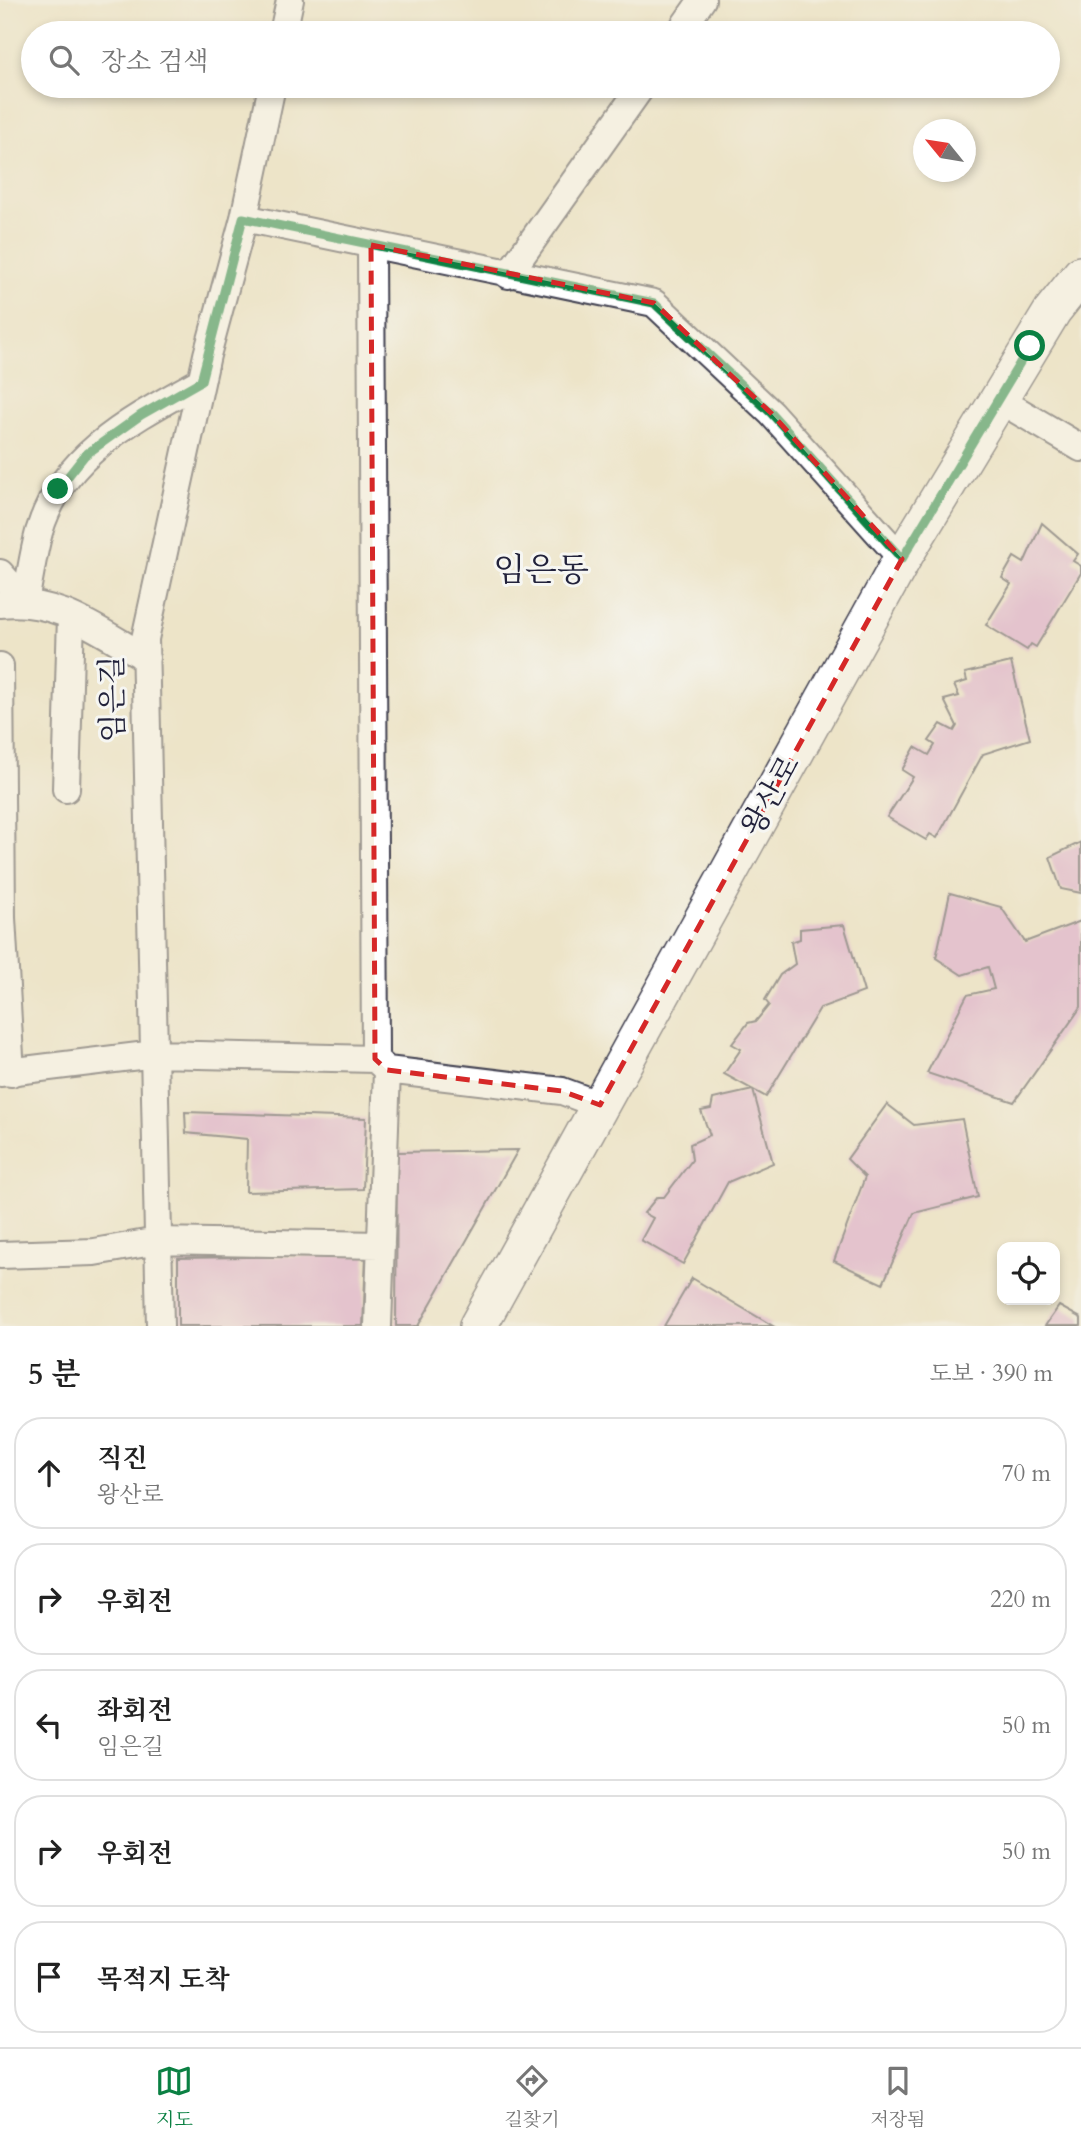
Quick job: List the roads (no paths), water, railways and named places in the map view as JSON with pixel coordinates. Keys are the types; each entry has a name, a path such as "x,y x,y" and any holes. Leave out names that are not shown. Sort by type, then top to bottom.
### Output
{"street":[{"path":"286,21 290,0"},
{"path":"687,21 702,0"},
{"name":"임은길","path":"160,1326 145,639 201,381 243,218 269,98"},
{"path":"508,275 633,98"},
{"path":"243,218 508,275 654,303 771,413 902,559"},
{"path":"371,245 381,1064 378,1326"},
{"name":"왕산로","path":"478,1326 902,559 1053,310 1081,275"},
{"path":"12,602 58,489 85,455 141,415 201,381"},
{"path":"998,399 1081,448"},
{"path":"0,573 12,602"},
{"path":"12,602 56,608 146,658"},
{"path":"66,789 71,616"},
{"path":"0,666 6,1073 155,1054 381,1064 562,1091 600,1105"},
{"path":"0,1255 94,1252 158,1241 381,1245"}],"district":[{"name":"임은동","path":"541,570"}]}
